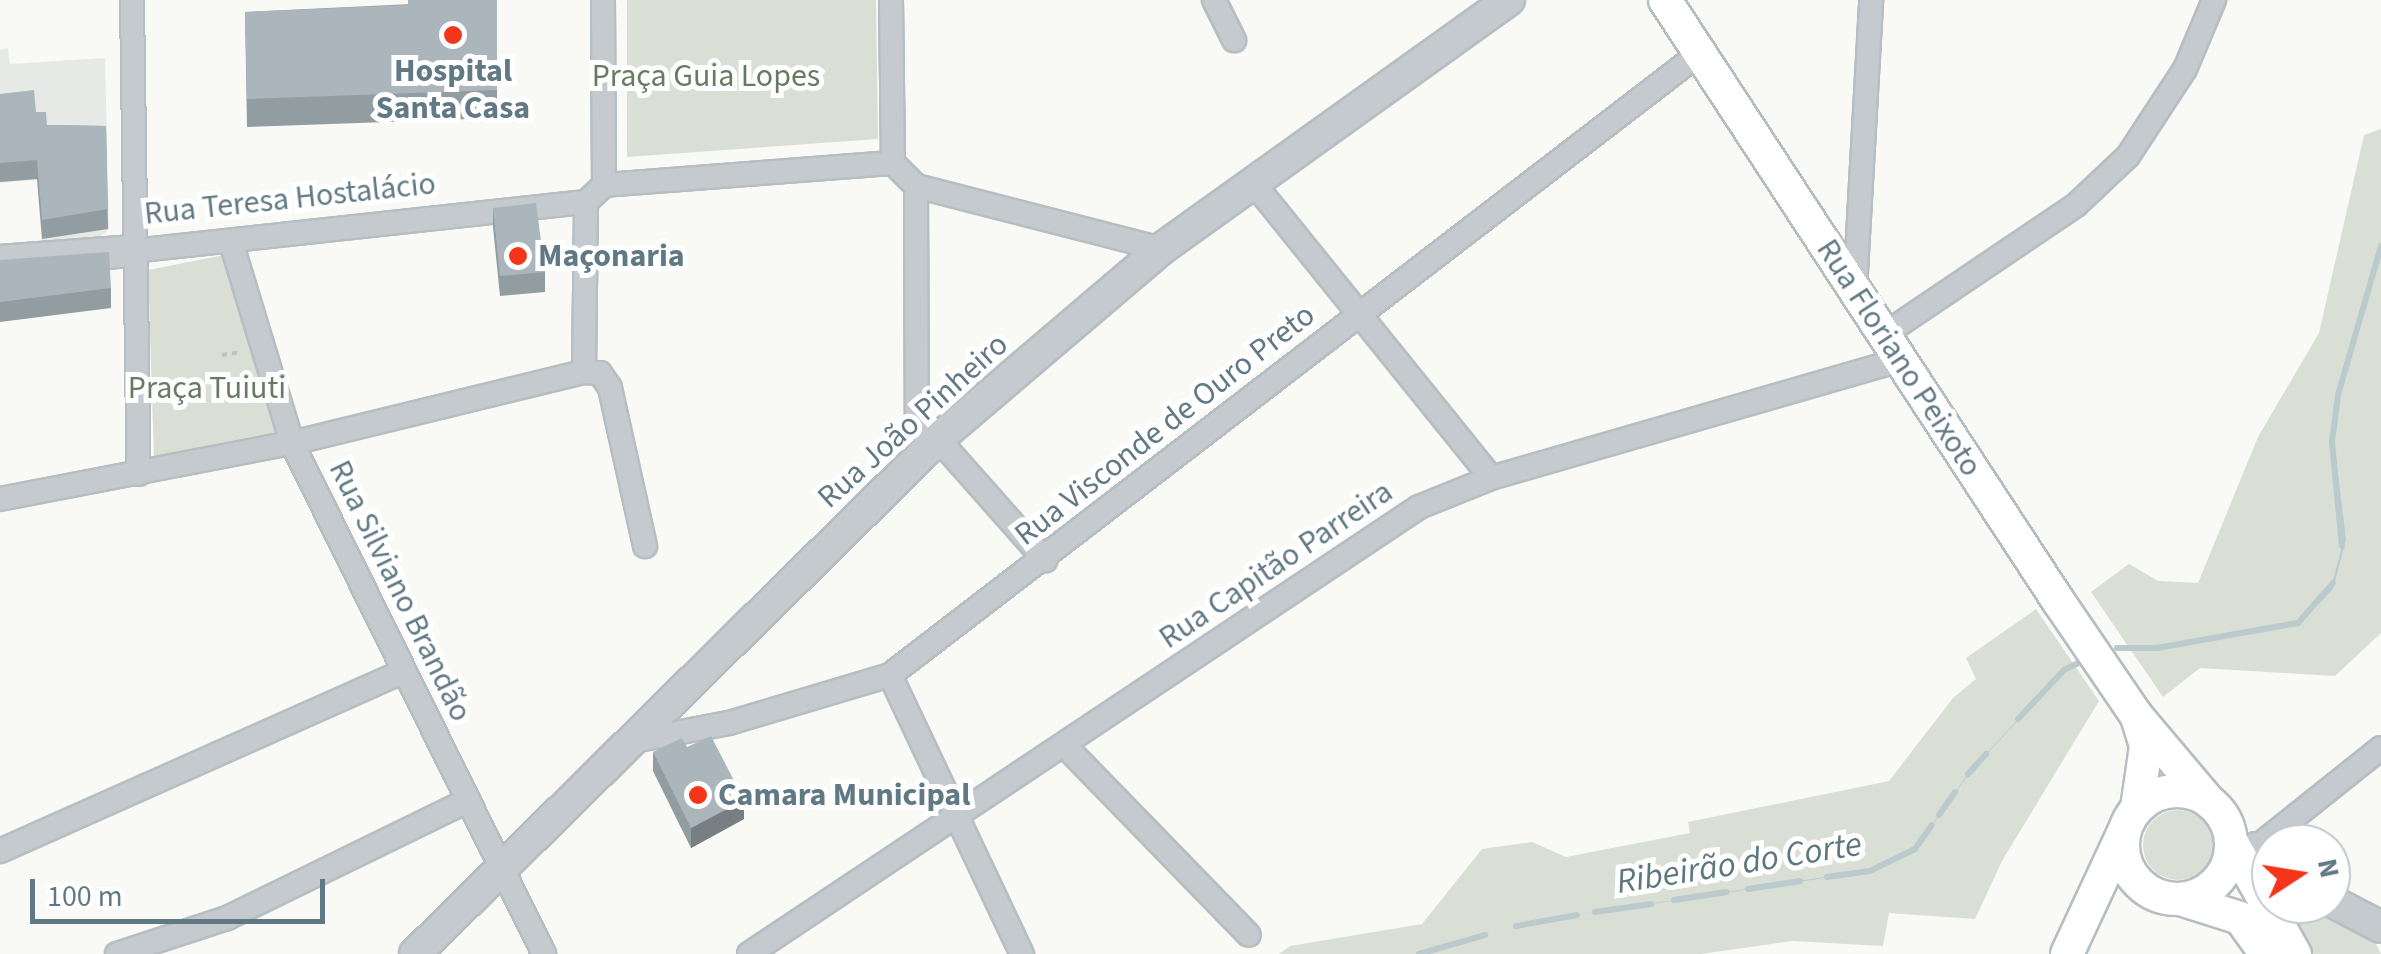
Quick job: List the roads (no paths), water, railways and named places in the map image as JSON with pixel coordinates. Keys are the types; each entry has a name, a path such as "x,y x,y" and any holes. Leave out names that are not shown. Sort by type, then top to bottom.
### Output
{"main road":[{"name":"Rua Floriano Peixoto","path":"1665,6 2134,712 2206,798"},
{"name":"Rua Floriano Peixoto","path":"2132,816 2146,746 2134,712"},
{"path":"2067,954 2132,816 2169,790 2206,798 2242,850 2295,954"},
{"path":"2132,816 2125,861 2134,878 2172,898 2240,918 2266,954"},
{"path":"2082,923 2113,900 2172,898 2212,887 2242,850"}],"street":[{"path":"132,0 138,474"},
{"path":"603,0 604,186"},
{"path":"892,0 893,163 916,186 1161,249"},
{"path":"1214,0 1234,40"},
{"name":"Rua João Pinheiro","path":"414,954 938,439 1161,249 1509,0"},
{"path":"1854,290 1870,0"},
{"name":"Rua Capitão Parreira","path":"749,954 1066,747 1419,506 1491,478 1892,347 2076,206 2128,156 2185,69 2214,0"},
{"name":"Rua Visconde de Ouro Preto","path":"625,743 729,722 890,674 1045,560 1696,56"},
{"path":"584,372 586,202 604,186 893,163"},
{"path":"1255,185 1491,478"},
{"path":"916,186 916,429 938,439 1045,560"},
{"name":"Rua Teresa Hostalácio","path":"0,261 230,242 586,202"},
{"name":"Rua Silviano Brandão","path":"230,242 292,443 465,802 544,954"},
{"path":"0,499 292,443 584,372 600,373 610,388 644,546"},
{"path":"0,851 404,671"},
{"path":"890,674 1022,954"},
{"path":"1066,747 1249,935"},
{"path":"2242,850 2381,748"},
{"path":"118,954 227,918 465,802"},
{"path":"2351,911 2381,927"}],"waterway":[{"name":"Ribeirão do Corte","path":"2342,546 2332,442 2338,395 2381,246"},
{"name":"Ribeirão do Corte","path":"2117,648 2157,648 2298,623 2333,583"},
{"name":"Ribeirão do Corte","path":"2018,719 2064,670 2087,659"},
{"name":"Ribeirão do Corte","path":"1968,774 1986,754"},
{"name":"Ribeirão do Corte","path":"1939,815 1955,792"},
{"name":"Ribeirão do Corte","path":"1827,877 1870,871 1915,849 1932,825"},
{"name":"Ribeirão do Corte","path":"1748,889 1800,881"},
{"name":"Ribeirão do Corte","path":"1674,900 1726,892"},
{"name":"Ribeirão do Corte","path":"1595,912 1651,904"},
{"name":"Ribeirão do Corte","path":"1516,926 1577,915"},
{"name":"Ribeirão do Corte","path":"1419,954 1485,935"}],"place":[{"name":"Hospital Santa Casa","path":"453,35"},
{"name":"Maçonaria","path":"518,256"},
{"name":"Camara Municipal","path":"698,795"}],"park label":[{"name":"Praça Guia Lopes","path":"706,76"},
{"name":"Praça Tuiuti","path":"207,388"}]}
